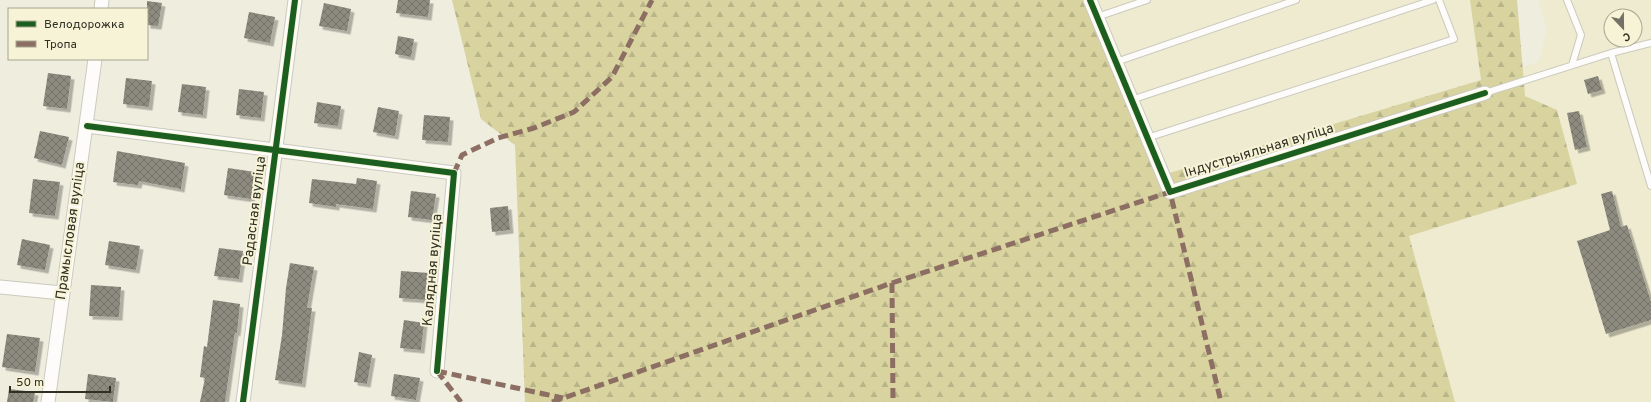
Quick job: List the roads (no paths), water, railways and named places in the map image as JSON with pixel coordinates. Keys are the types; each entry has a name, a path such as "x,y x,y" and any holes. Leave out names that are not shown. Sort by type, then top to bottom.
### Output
{"street":[{"name":"Радасная вуліца","path":"243,402 295,0"},
{"name":"Індустрыяльная вуліца","path":"1090,0 1170,192 1485,93"},
{"name":"Прамысловая вуліца","path":"48,402 95,60"},
{"path":"87,126 275,151"},
{"name":"Калядная вуліца","path":"275,151 454,172 437,370"},
{"path":"0,287 62,293"}],"lane":[{"path":"1097,16 1147,0"},
{"path":"1116,62 1296,0"},
{"path":"1132,100 1433,0"},
{"path":"1147,138 1454,39 1439,0"},
{"path":"1567,0 1580,35 1572,65"},
{"path":"1485,93 1611,53 1651,43"},
{"path":"1611,53 1651,186"}]}
